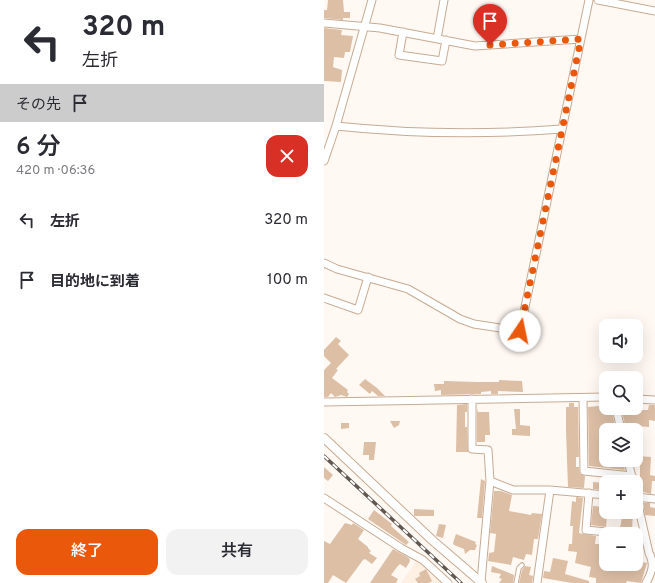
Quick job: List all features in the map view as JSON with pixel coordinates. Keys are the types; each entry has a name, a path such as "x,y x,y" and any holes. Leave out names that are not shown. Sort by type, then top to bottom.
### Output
{"street":[{"path":"324,161 336,126 372,0"},
{"path":"437,39 442,0"},
{"path":"324,263 337,269 408,289 467,321 520,331 589,0"},
{"path":"598,0 655,11"},
{"path":"324,23 365,25 475,46 581,39"},
{"path":"403,32 399,54 442,61 446,40"},
{"path":"336,126 450,134 509,133 562,129"},
{"path":"324,298 358,310 368,277"},
{"path":"324,402 599,397"},
{"path":"583,398 584,471 608,475"},
{"path":"472,399 472,449 488,450 490,481 481,583"},
{"path":"643,399 655,400"},
{"path":"324,433 334,448"},
{"path":"324,438 432,540 481,583"},
{"path":"490,481 513,490 550,490 599,494"},
{"path":"537,583 550,490"},
{"path":"589,493 586,530 599,531"},
{"path":"643,497 655,498"},
{"path":"324,498 401,548 423,560 448,583"},
{"path":"641,519 648,552 653,558 653,569 646,583"}],"lane":[{"path":"516,583 519,568 522,565"}],"shaded area":[{"path":"417,560 431,571 444,583 401,583"}],"building":[{"path":"328,0 343,0 344,12 350,12 350,18 343,18 343,20 324,18 324,10 327,10"},
{"path":"324,28 342,30 341,35 353,36 350,52 345,52 344,58 334,57 333,67 342,70 341,82 324,81"},
{"path":"336,337 341,341 338,344 349,355 336,369 338,370 332,378 348,390 347,392 349,394 347,397 341,395 335,397 331,393 328,397 324,397 324,370 331,363 324,356 324,350"},
{"path":"365,379 385,396 378,396 372,391 370,394 359,385"},
{"path":"499,380 522,381 523,392 498,391 498,394 491,394 491,391 481,392 481,394 441,395 441,390 435,391 434,384 444,384 444,381 499,382"},
{"path":"569,403 574,403 574,407 578,407 579,457 576,457 576,467 579,467 580,474 585,476 584,488 568,487 566,407 569,407"},
{"path":"467,404 467,412 465,412 465,427 467,427 468,452 456,452 457,405"},
{"path":"649,405 655,405 655,421 649,420 649,427 643,426 643,423 625,423 623,415 643,415 643,410 648,410"},
{"path":"599,406 599,415 613,415 614,423 599,423 599,467 624,467 625,470 589,466 588,407"},
{"path":"477,408 478,412 489,412 490,435 485,435 485,442 477,442"},
{"path":"514,409 520,409 520,425 530,426 530,436 512,435 512,429 516,429"},
{"path":"390,421 400,421 399,425 394,428"},
{"path":"341,423 349,423 349,428 341,429"},
{"path":"364,442 376,442 374,460 369,460 369,455 363,455"},
{"path":"643,456 651,457 650,475 655,476 655,481 652,481 651,494 643,492 643,475 640,475 640,467 643,467"},
{"path":"324,467 333,475 328,481 324,478"},
{"path":"481,479 485,481 482,518 477,518"},
{"path":"593,482 599,482 599,489 593,489"},
{"path":"494,491 501,491 512,495 509,511 531,515 532,513 542,514 538,539 534,539 532,555 526,554 524,560 513,557 511,565 488,561 489,553 494,552 496,534 490,533"},
{"path":"576,497 583,498 579,533 596,536 595,544 599,544 599,571 643,571 643,562 647,563 641,583 627,581 626,583 596,583 596,578 589,577 591,567 575,563 577,552 568,551 569,544 572,544 573,526 570,526 572,501 576,502"},
{"path":"643,503 650,503 650,507 655,508 655,516 645,515"},
{"path":"593,506 599,506 599,519 607,519 606,527 591,525"},
{"path":"414,509 434,510 434,516 414,516"},
{"path":"374,510 392,524 391,526 409,542 406,545 368,519"},
{"path":"622,519 633,519 632,527 620,527"},
{"path":"345,523 352,525 353,523 364,530 358,539 368,547 371,551 369,553 377,558 372,564 365,559 363,560 346,583 333,575 328,583 324,583 324,541 330,544"},
{"path":"439,524 446,525 443,538 436,536"},
{"path":"456,534 476,542 475,544 477,545 475,550 470,550 465,554 464,549 454,545 453,543"},
{"path":"393,549 409,558 410,561 406,568 400,564 391,575 398,579 396,583 370,583"},
{"path":"553,558 568,561 565,574 589,581 589,583 572,583 543,578 544,571 550,572"},
{"path":"492,566 514,575 513,583 499,583 502,579 499,578 501,574 491,572"},
{"path":"525,566 531,567 529,575 533,576 532,583 519,583 522,570"},
{"path":"426,569 432,581 429,583 418,583 415,579 420,576 419,573"}],"railway":[{"path":"324,456 461,583"}],"route":[{"path":"490,45 581,39 520,331"}]}
